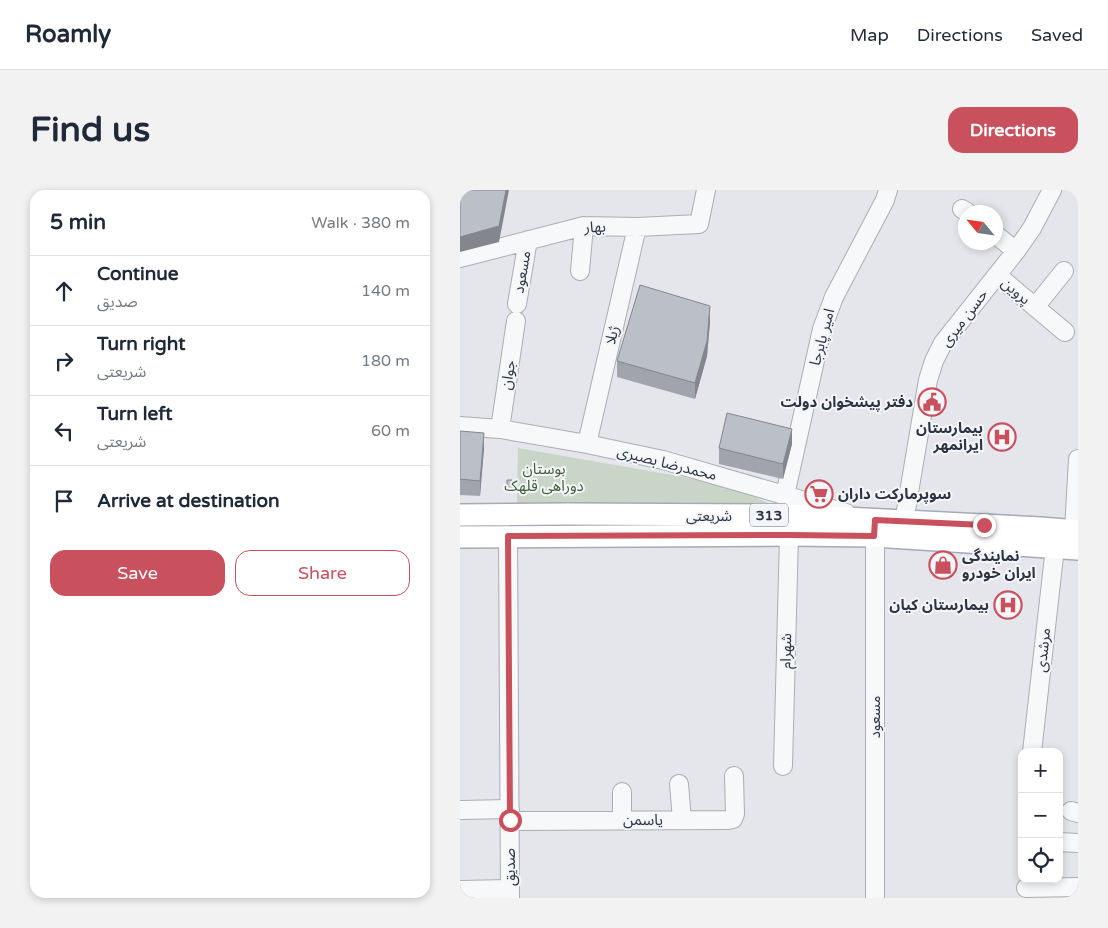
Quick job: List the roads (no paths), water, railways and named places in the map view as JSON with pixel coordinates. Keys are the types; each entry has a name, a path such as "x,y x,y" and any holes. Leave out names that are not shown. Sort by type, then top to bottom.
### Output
{"main road":[{"name":"شریعتی","path":"460,515 787,516 1054,548 1077,537"},
{"name":"شریعتی","path":"460,537 789,535 904,522 1041,528 1077,537"}],"street":[{"name":"بهار","path":"460,258 584,226 636,227 699,224 706,190"},
{"name":"امیر پابرجا","path":"784,495 822,329 828,311 885,200 888,190"},
{"name":"حسن میری","path":"904,522 928,380 934,361 943,343 1032,228 1052,190"},
{"path":"580,271 584,226"},
{"name":"ژیلا","path":"587,444 636,227"},
{"name":"مسعود","path":"517,304 528,240"},
{"path":"1003,241 1016,251"},
{"name":"پروین","path":"1035,307 1064,270"},
{"name":"پروین","path":"997,275 1065,332"},
{"name":"جوان","path":"500,429 516,321"},
{"name":"محمدرضا بصیری","path":"460,426 500,429 587,444 663,460 784,495 873,526"},
{"path":"1077,537 1078,459"},
{"name":"مسعود","path":"873,526 875,898"},
{"name":"شهرام","path":"783,766 789,535"},
{"name":"صدیق","path":"508,536 510,894"},
{"name":"مرشدی","path":"1032,748 1054,548"},
{"name":"یاسمن","path":"460,810 510,815 622,820 728,820 733,819 735,814 734,776"},
{"path":"679,784 682,820"},
{"path":"622,792 622,820"},
{"path":"1063,842 1078,843"},
{"path":"1026,888 1078,887"},
{"path":"460,890 510,894"}],"place":[{"name":"دفتر پیشخوان دولت","path":"932,402"},
{"name":"بیمارستان ایرانمهر","path":"1002,437"},
{"name":"سوپرمارکت داران","path":"819,494"},
{"name":"نمایندگی ایران خودرو","path":"943,565"},
{"name":"بیمارستان کیان","path":"1008,605"}],"park label":[{"name":"بوستان دوراهی قلهک","path":"544,478"}]}
